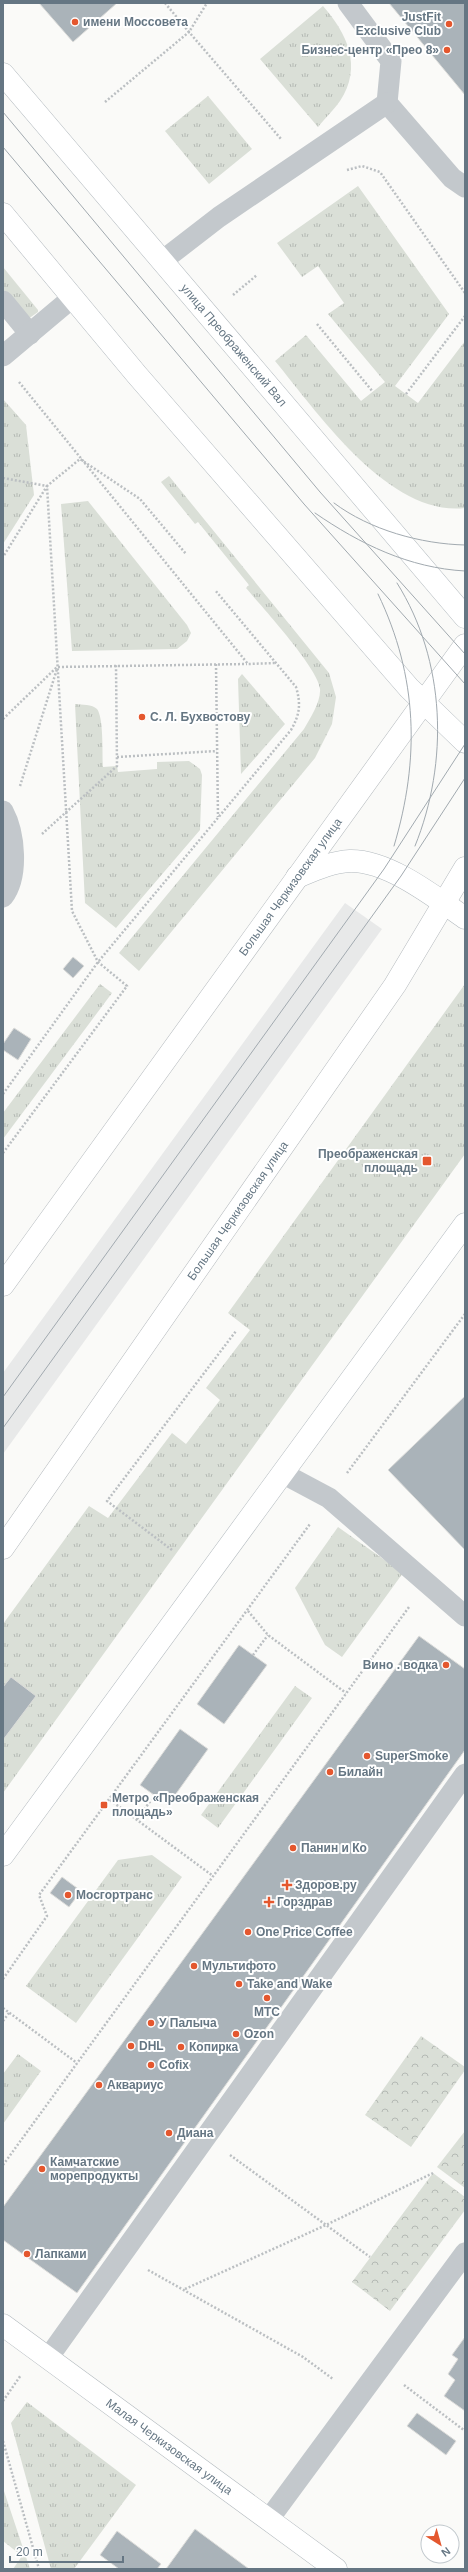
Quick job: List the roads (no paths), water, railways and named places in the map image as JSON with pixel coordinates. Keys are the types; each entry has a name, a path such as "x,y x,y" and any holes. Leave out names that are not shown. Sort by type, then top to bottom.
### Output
{"main road":[{"name":"улица Преображенский Вал","path":"3,74 465,617"},
{"path":"3,214 72,298 424,703 465,742"},
{"name":"Большая Черкизовская улица","path":"3,1285 465,645"},
{"path":"297,877 323,866 351,861 401,876 465,918"},
{"name":"Большая Черкизовская улица","path":"3,1548 396,985 465,868"},
{"path":"3,1854 284,1474 465,1224"},
{"name":"Малая Черкизовская улица","path":"3,2325 336,2569"}],"lane":[{"path":"348,3 391,61 387,103 452,178 465,187"},
{"path":"162,261 219,217 387,103"},
{"path":"3,356 72,298"},
{"path":"3,301 30,334"},
{"path":"3,897 15,859 6,816"},
{"path":"284,1474 329,1498 465,1616"},
{"path":"48,2358 465,1774"},
{"path":"269,2519 360,2398 465,2253"}],"tram line":[{"path":"3,112 320,492 465,654"},
{"path":"3,147 304,504 465,684"},
{"path":"334,503 363,521 396,534 431,542 465,545"},
{"path":"315,513 367,544 405,560 444,569 465,571"},
{"path":"397,583 413,613 425,645 433,678 437,712 437,746 433,780 426,814 415,846"},
{"path":"378,594 391,625 401,656 411,718 411,750 408,782 394,846"},
{"path":"3,1397 384,869 465,744"},
{"path":"3,1428 401,876 465,778"}],"place":[{"name":"имени Моссовета","path":"75,22"},
{"name":"JustFit Exclusive Club","path":"449,24"},
{"name":"Бизнес-центр «Прео 8»","path":"447,50"},
{"name":"С. Л. Бухвостову","path":"142,717"},
{"name":"Преображенская площадь","path":"427,1161"},
{"name":"Вино . водка","path":"446,1665"},
{"name":"SuperSmoke","path":"367,1756"},
{"name":"Билайн","path":"330,1772"},
{"name":"Метро «Преображенская площадь»","path":"104,1805"},
{"name":"Панин и Ко","path":"293,1848"},
{"name":"Здоров.ру","path":"287,1885"},
{"name":"Мосгортранс","path":"68,1895"},
{"name":"Горздрав","path":"269,1902"},
{"name":"One Price Coffee","path":"248,1932"},
{"name":"Мультифото","path":"194,1966"},
{"name":"Take and Wake","path":"239,1984"},
{"name":"МТС","path":"267,1998"},
{"name":"У Палыча","path":"151,2023"},
{"name":"Ozon","path":"236,2034"},
{"name":"DHL","path":"131,2046"},
{"name":"Копирка","path":"181,2047"},
{"name":"Cofix","path":"151,2065"},
{"name":"Аквариус","path":"99,2085"},
{"name":"Диана","path":"169,2133"},
{"name":"Камчатские морепродукты","path":"42,2169"},
{"name":"Лапками","path":"27,2254"}]}
